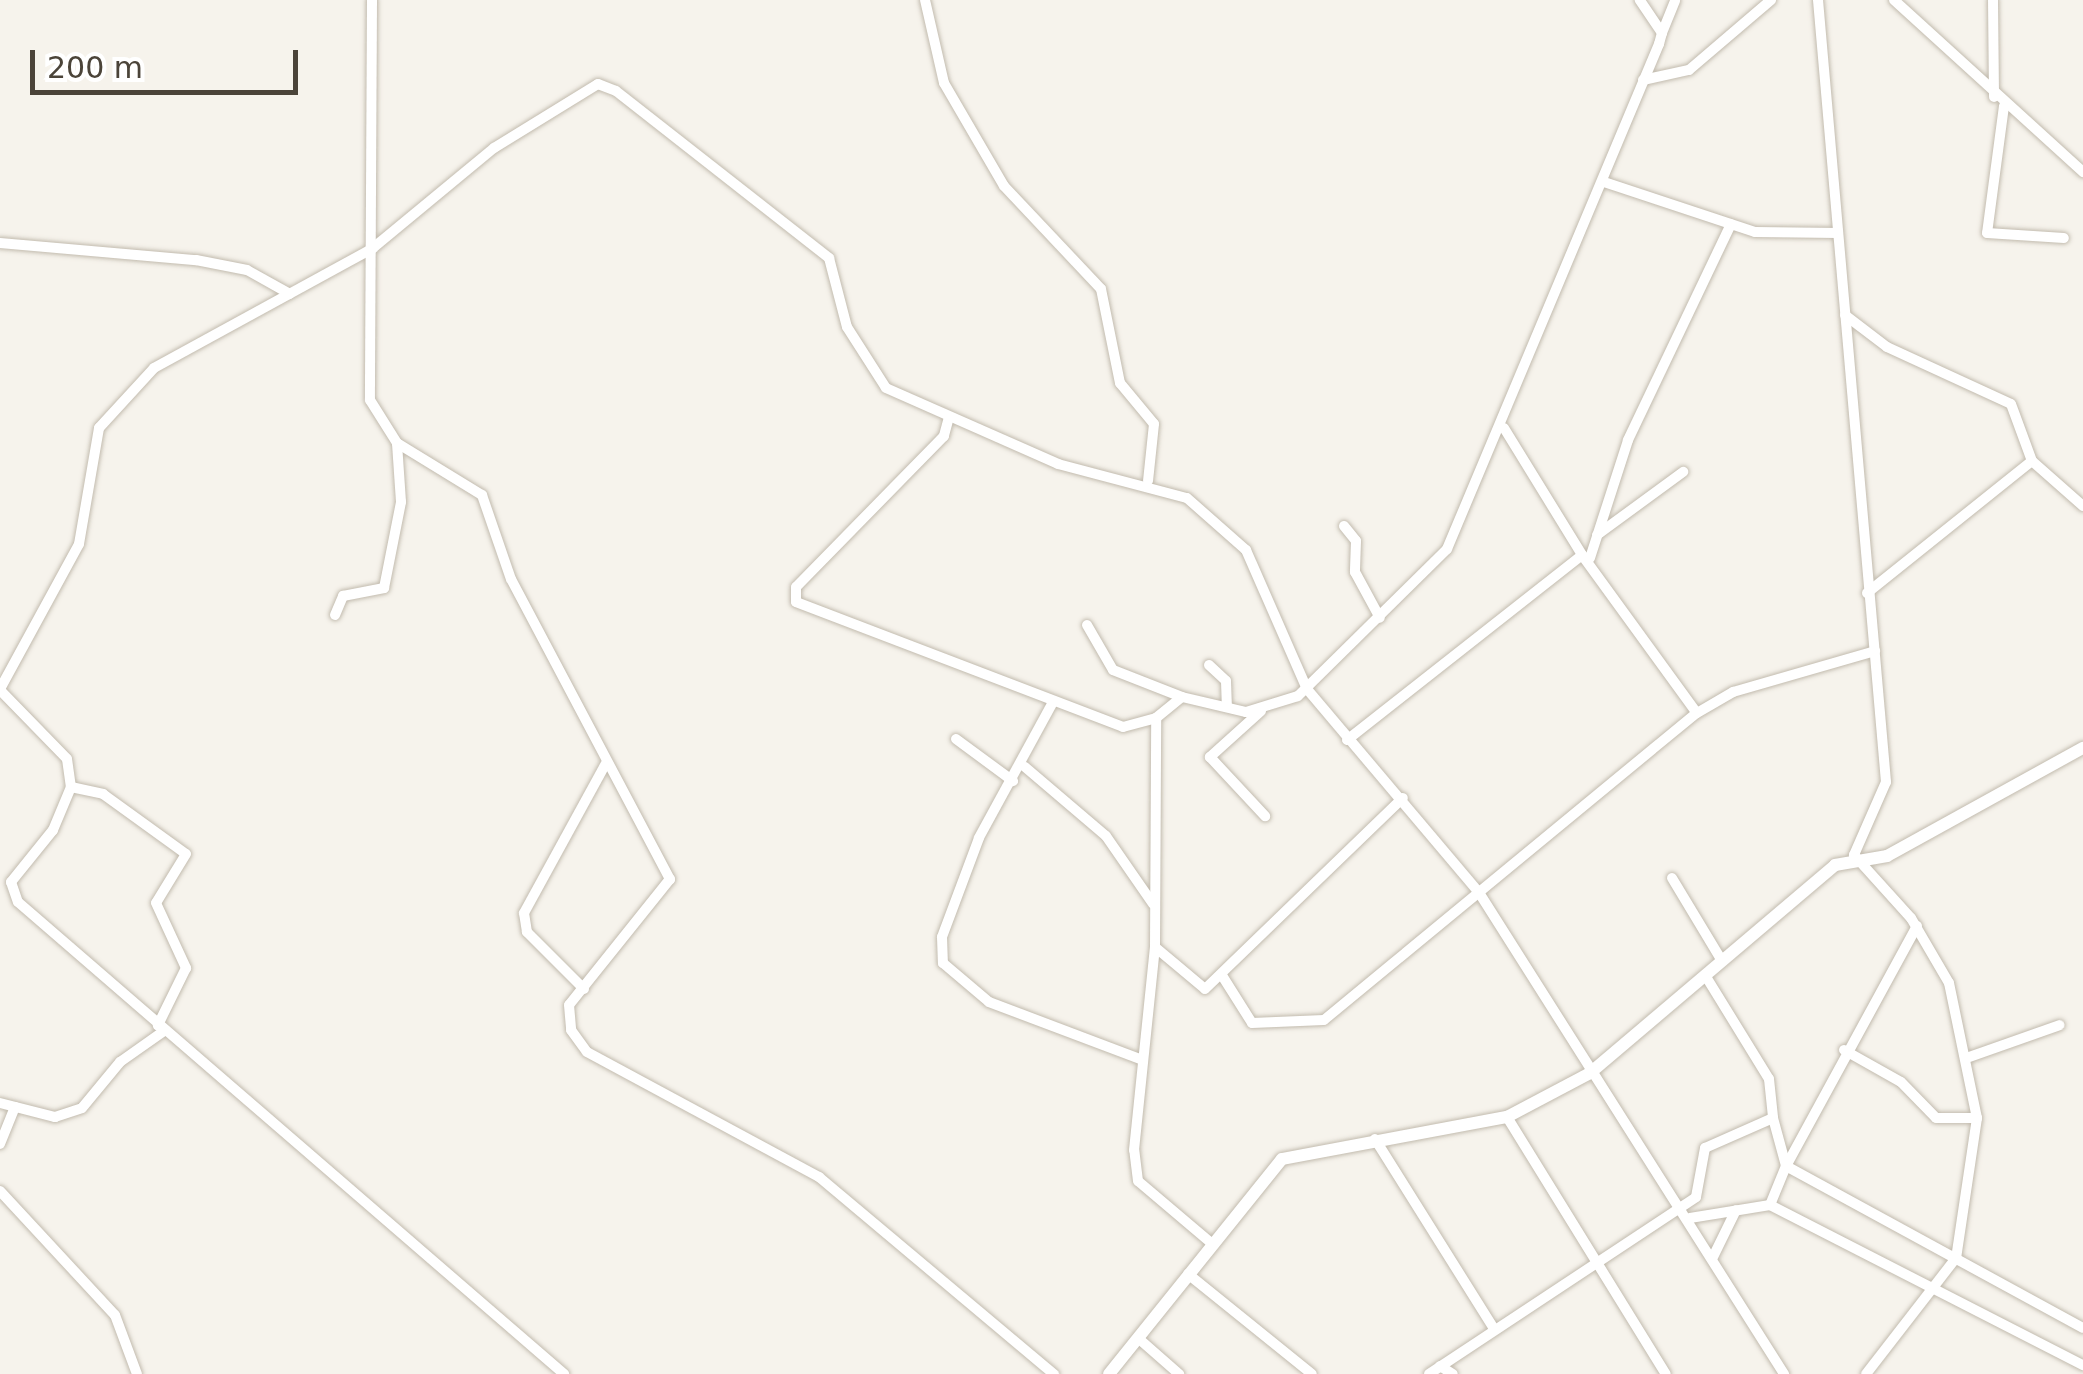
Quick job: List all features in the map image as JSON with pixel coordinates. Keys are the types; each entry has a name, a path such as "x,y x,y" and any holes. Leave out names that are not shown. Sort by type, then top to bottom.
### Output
{"street":[{"path":"372,0 370,400 397,443 482,495 512,578 670,879 569,1005 587,1052 819,1177 1054,1374"},
{"path":"925,0 944,83 1004,186 1101,289 1120,383 1154,424 1148,481"},
{"path":"1640,0 1662,33"},
{"path":"1265,816 1210,758 1262,711 1308,689 1448,549 1504,428 1676,0"},
{"path":"1643,80 1689,70 1771,0"},
{"path":"1109,1374 1210,1242 1282,1159 1507,1116 1590,1073 1854,855 1886,782 1818,0"},
{"path":"1894,0 1994,97 2083,172"},
{"path":"1993,0 1994,97"},
{"path":"11,882 52,830 71,787 66,759 0,690 79,544 99,428 154,368 373,248 494,148 598,84 829,258 846,327 886,388 1058,464 1148,481 1186,498 1246,550 1308,689 1478,892 1590,1073 1690,1218 1779,1371"},
{"path":"2004,106 1988,233 2064,238"},
{"path":"1604,182 1732,224 1838,232"},
{"path":"1347,740 1586,556 1628,440 1732,224"},
{"path":"0,243 196,260 247,270 290,294"},
{"path":"1845,315 1887,346 2010,404 2032,460 2083,506"},
{"path":"949,417 944,436 796,588 796,602 1124,727 1156,718 1182,698"},
{"path":"1504,428 1586,556 1697,713"},
{"path":"334,615 343,596 384,588 401,502 397,443"},
{"path":"1867,592 2032,460"},
{"path":"1596,536 1683,472"},
{"path":"1344,526 1356,541 1355,572 1380,618"},
{"path":"1087,625 1113,670 1182,698 1262,711"},
{"path":"1224,977 1252,1023 1324,1020 1697,713 1733,692 1875,651"},
{"path":"1209,665 1226,682 1226,706"},
{"path":"1053,702 1025,767 1012,781 980,838 942,937 942,964 989,1002 1140,1059"},
{"path":"1156,718 1154,948 1140,1059 1138,1182 1210,1242"},
{"path":"956,739 1012,781"},
{"path":"1854,855 1887,856 2083,748"},
{"path":"584,988 527,932 524,913 606,763"},
{"path":"1025,767 1106,836 1153,904"},
{"path":"0,1104 55,1117 82,1108 120,1062 161,1028 186,968 156,903 186,854 103,794 71,787"},
{"path":"1154,948 1205,989 1224,977 1273,916 1403,798"},
{"path":"1854,855 1916,926 1949,983 1969,1057 1977,1118 1956,1258 1937,1290 1866,1374"},
{"path":"0,874 11,882 18,902 564,1374"},
{"path":"1672,878 1722,961"},
{"path":"1770,1205 1844,1050 1916,926"},
{"path":"1705,975 1769,1079 1773,1118 1786,1166 2083,1328"},
{"path":"1969,1057 2060,1024"},
{"path":"1844,1050 1901,1082 1936,1118 1977,1118"},
{"path":"0,1144 15,1107"},
{"path":"1507,1116 1666,1374"},
{"path":"1429,1374 1596,1258 1696,1197 1705,1148 1773,1118"},
{"path":"1376,1138 1493,1327"},
{"path":"0,1191 116,1316 137,1374"},
{"path":"1690,1218 1770,1205 2083,1366"},
{"path":"1714,1257 1736,1210"},
{"path":"1188,1274 1312,1374"},
{"path":"1138,1338 1179,1374"},
{"path":"1440,1366 1453,1374"}]}
